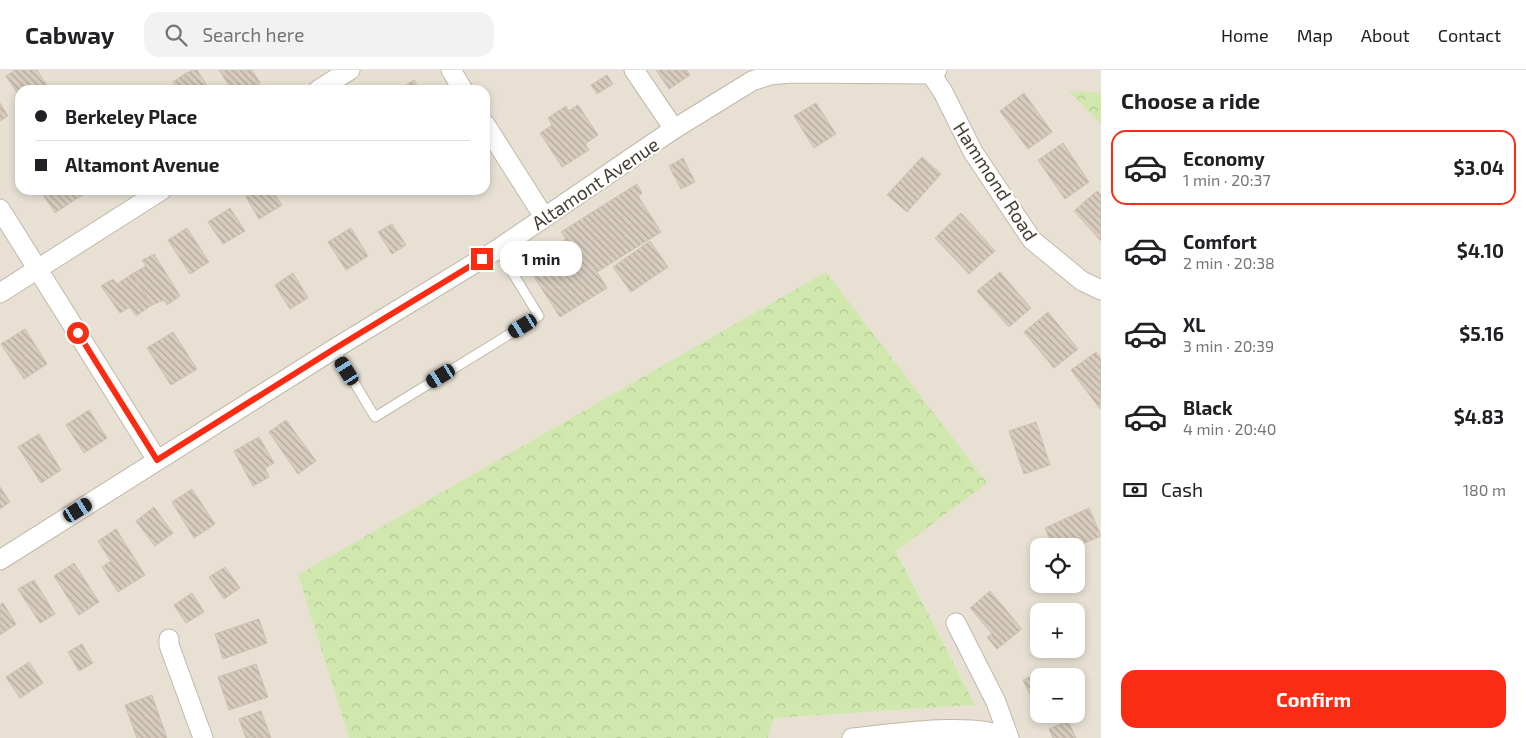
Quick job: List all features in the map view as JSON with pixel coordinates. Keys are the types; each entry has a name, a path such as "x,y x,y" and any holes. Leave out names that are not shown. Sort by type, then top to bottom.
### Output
{"street":[{"path":"326,85 350,70"},
{"path":"450,70 460,85"},
{"path":"634,70 674,129"},
{"name":"Altamont Avenue","path":"0,560 334,349 498,249 674,129 752,81 770,75 791,73 934,72"},
{"name":"Hammond Road","path":"934,72 973,152 1032,240 1082,282 1101,290"},
{"path":"490,132 544,217"},
{"path":"0,293 154,195"},
{"path":"0,209 157,460"},
{"path":"956,623 996,702 1009,738"},
{"path":"169,639 169,645 203,738"},
{"path":"852,738 939,731 979,730 1001,734 1009,738"}],"lane":[{"path":"334,349 375,417 539,316 498,249"}],"shaded area":[{"path":"0,70 1101,70 1101,738 768,738 774,718 975,705 896,550 987,482 298,575 349,738 0,738"}],"green space":[{"path":"1069,91 1101,93 1101,124"},
{"path":"826,272 987,483 896,551 975,705 774,718 768,738 349,738 298,575"}],"building":[{"path":"15,70 37,70 47,85 15,85 15,90 6,76"},
{"path":"192,70 197,70 207,85 190,85 183,75"},
{"path":"219,70 252,70 260,83 257,85 229,85"},
{"path":"656,70 687,70 690,75 669,89"},
{"path":"183,75 190,85 175,85 173,82"},
{"path":"607,75 613,84 597,94 591,85"},
{"path":"414,80 417,85 406,85"},
{"path":"1024,93 1052,132 1028,149 1000,111"},
{"path":"0,103 8,116 0,121"},
{"path":"816,103 836,134 814,148 794,116"},
{"path":"578,105 598,135 585,144 589,150 562,167 540,133 552,125 548,118 566,106 569,111"},
{"path":"1063,143 1089,182 1065,199 1038,160"},
{"path":"922,157 941,174 907,212 887,195"},
{"path":"683,158 695,182 681,189 669,166"},
{"path":"637,184 642,193 638,196 661,232 597,272 607,288 560,317 529,269 553,253 550,249 566,239 561,232"},
{"path":"1097,191 1101,195 1101,241 1074,211"},
{"path":"43,195 82,195 55,213"},
{"path":"249,195 275,195 282,205 259,219 246,197"},
{"path":"230,208 245,231 223,244 208,222"},
{"path":"961,213 995,251 969,274 935,238"},
{"path":"392,224 406,245 392,254 378,232"},
{"path":"187,228 209,262 190,274 168,240"},
{"path":"351,228 368,256 346,270 328,242"},
{"path":"650,241 668,267 631,292 613,267"},
{"path":"153,255 180,296 167,305 164,300 152,305 132,274 146,266 142,260"},
{"path":"1000,272 1031,308 1009,327 977,291"},
{"path":"293,273 308,298 290,309 275,285"},
{"path":"132,274 152,305 136,316 130,307 120,313 101,286 113,279 117,284"},
{"path":"1048,312 1078,349 1054,368 1024,332"},
{"path":"25,329 47,364 24,379 1,344"},
{"path":"173,332 197,369 171,385 147,348"},
{"path":"1096,352 1101,359 1100,409 1071,370"},
{"path":"89,410 107,438 84,453 66,425"},
{"path":"286,420 316,461 298,474 269,432"},
{"path":"1036,422 1050,465 1024,474 1009,431"},
{"path":"39,434 61,470 41,483 18,447"},
{"path":"259,437 274,463 265,468 269,477 253,486 234,451"},
{"path":"0,487 10,502 0,509"},
{"path":"192,489 215,524 194,538 172,502"},
{"path":"154,507 173,533 155,546 136,521"},
{"path":"1089,508 1101,536 1085,543 1085,538 1049,538 1045,528"},
{"path":"116,529 145,575 118,592 102,567 111,561 98,541"},
{"path":"74,563 99,602 79,615 54,576"},
{"path":"225,567 240,588 224,599 209,577"},
{"path":"34,580 55,614 40,623 18,589"},
{"path":"990,591 1022,629 997,649 987,637 992,634 970,608"},
{"path":"192,593 204,612 186,623 174,605"},
{"path":"3,603 16,624 0,635 0,605"},
{"path":"259,619 267,643 223,659 215,634"},
{"path":"82,644 93,663 79,671 68,652"},
{"path":"29,662 43,683 20,698 6,677"},
{"path":"256,664 268,697 229,710 218,677"},
{"path":"1030,676 1030,694 1023,680"},
{"path":"152,695 167,738 137,738 125,705"},
{"path":"261,711 271,738 246,738 239,719"},
{"path":"1063,723 1069,723 1076,738 1053,738 1049,729"}],"route":[{"path":"78,333 157,460 482,259"}]}
